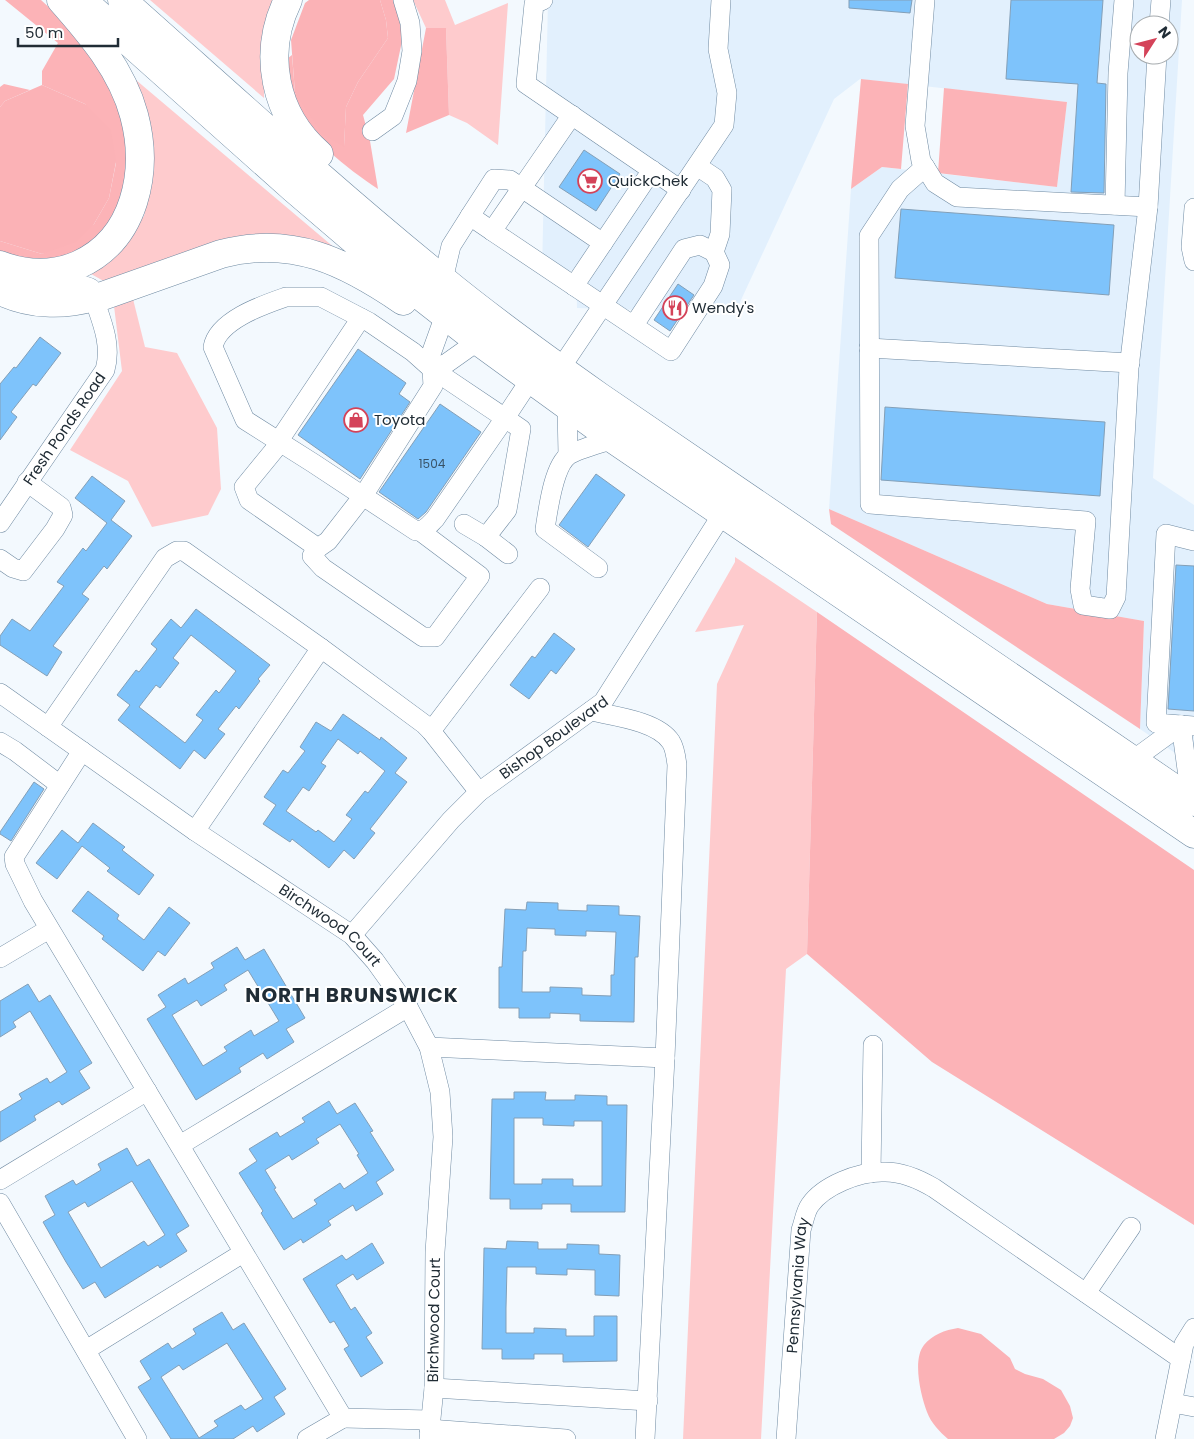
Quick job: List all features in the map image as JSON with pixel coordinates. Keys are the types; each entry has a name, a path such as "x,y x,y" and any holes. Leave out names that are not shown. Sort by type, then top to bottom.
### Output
{"highway":[{"path":"0,265 22,272 46,273 70,268 89,259 107,246 118,233 127,218 137,191 140,163 139,147 130,100 105,54 61,0"},
{"path":"82,0 294,189 478,342 613,439 1194,834"},
{"path":"122,0 443,280 560,369 1192,801"},
{"path":"288,0 278,29 274,70 288,116 304,140 331,165 410,252"},
{"path":"94,299 221,254 267,246 299,250 330,261 363,276 405,302 445,316"}],"main road":[{"path":"0,280 28,289 83,288 88,290 94,299 74,304 46,304 27,302 0,293"}],"street":[{"path":"372,131 393,116 407,81 412,51 410,24 403,0"},
{"path":"543,0 534,4 526,84 681,190"},
{"path":"560,369 724,126 727,93 718,49 721,0"},
{"path":"925,0 915,126 921,161 935,183 958,197 1148,207"},
{"path":"1115,205 1118,73 1124,0"},
{"path":"1160,15 1161,0"},
{"path":"924,167 900,189 869,236 870,504 1086,521 1080,589 1083,605 1110,610 1116,597 1130,362 1148,207 1157,65"},
{"path":"492,232 572,115"},
{"path":"697,166 715,178 722,190 720,234 714,252"},
{"path":"574,286 652,170"},
{"path":"443,280 451,246 494,180 510,180 603,243"},
{"path":"1194,208 1191,247 1194,261"},
{"path":"470,216 671,351 713,286 720,265 714,252 700,245 684,249 634,325"},
{"path":"445,316 431,354 432,369 433,386 363,496 328,541 318,548 312,556 323,568 423,637 435,637 480,576 420,531 416,531 363,496 313,462 244,420 213,347 214,340 226,327 241,316 257,308 286,297 321,297 365,320 413,352 432,369 521,429 507,510 486,537"},
{"name":"Fresh Ponds Road","path":"0,523 104,370 107,357 106,340 94,299"},
{"path":"318,548 248,500 244,487 279,443 365,320"},
{"path":"432,369 447,363 478,342"},
{"path":"869,348 1130,362"},
{"path":"420,531 427,528 435,519 530,380"},
{"path":"567,406 568,455 560,468 552,494 545,529 598,568"},
{"path":"568,455 613,439"},
{"path":"0,559 13,568 23,571 55,529 63,515 61,507 27,482"},
{"name":"Bishop Boulevard","path":"352,935 451,820 479,792 603,702 723,513"},
{"path":"464,524 486,537 508,554"},
{"path":"1188,725 1156,723 1166,534 1194,541"},
{"path":"48,727 165,558 176,551 184,551 321,648 432,730 479,792"},
{"path":"432,730 540,588"},
{"path":"195,832 321,648"},
{"name":"Birchwood Court","path":"0,693 195,832 352,935 375,962 408,1007 429,1047 440,1092 443,1137 435,1252 434,1388 429,1430"},
{"path":"591,711 651,727 667,736 673,746 677,776 665,1058 645,1439"},
{"path":"1133,760 1188,725"},
{"path":"1188,725 1192,801"},
{"path":"0,742 60,785"},
{"path":"82,751 14,857 14,864 49,929 343,1418"},
{"path":"0,958 49,929"},
{"path":"180,1144 408,1007"},
{"path":"871,1174 873,1045"},
{"path":"429,1047 665,1058"},
{"path":"0,1180 147,1090"},
{"name":"Pennsylvania Way","path":"786,1439 801,1230 808,1207 816,1197 838,1182 871,1174 882,1172 894,1173 922,1181 934,1188 1181,1359"},
{"path":"0,1203 137,1439"},
{"path":"1086,1293 1131,1227"},
{"path":"86,1350 243,1253"},
{"path":"1165,1439 1184,1344 1194,1328"},
{"path":"434,1388 648,1401"},
{"path":"1172,1403 1194,1407"},
{"path":"307,1439 343,1418 429,1430 566,1439"}],"shaded area":[{"path":"5,0 41,0 90,45 131,126 133,181 106,233 58,266 0,257 0,241 42,254 94,224 109,198 116,163 85,104 42,85 42,71 58,43"},
{"path":"150,0 278,0 264,46 264,98"},
{"path":"309,0 380,0 386,20 388,38 358,82 346,107 344,147 322,134 295,93 291,40 305,3"},
{"path":"380,0 395,0 405,27 394,79 363,115 370,141 378,189 341,162 317,140 298,116 289,99 283,62 292,55 295,93 344,146 346,107 358,82 388,38 386,20"},
{"path":"413,0 445,0 455,25 508,3 498,145 467,123 449,115 446,28 426,28"},
{"path":"548,0 1182,0 1179,49 1179,15 1129,15 1129,65 1178,65 1153,478 1194,505 1194,766 1140,729 1144,621 1047,604 829,509 851,189 882,167 1057,187 1067,102 860,79 834,99 735,313 577,308 576,270 542,273"},
{"path":"426,28 446,28 449,115 406,133"},
{"path":"861,79 908,84 901,169 882,167 851,189"},
{"path":"136,80 336,249 109,284 91,274 144,216 154,162"},
{"path":"4,84 30,90 5,101 0,107 0,87"},
{"path":"42,85 85,104 111,130 116,162 109,198 94,224 76,242 42,254 0,241 0,107 5,101"},
{"path":"944,88 1067,102 1057,187 938,173"},
{"path":"133,299 145,347 177,353 217,428 221,489 208,515 152,527 128,481 70,450 122,371 114,306"},
{"path":"829,509 1047,604 1144,621 1140,729 831,524"},
{"path":"735,557 817,612 807,954 786,969 761,1439 683,1439 717,684 744,625 695,632 735,562"},
{"path":"817,612 1194,870 1194,1225 932,1062 807,954"},
{"path":"958,1328 981,1334 1010,1358 1015,1369 1043,1379 1061,1390 1070,1406 1073,1418 1070,1426 1064,1433 1054,1439 948,1439 936,1427 927,1412 920,1388 918,1369 920,1352 924,1345 935,1336"}],"building":[{"path":"849,0 912,0 910,13 849,8"},
{"path":"1011,0 1103,0 1097,83 1106,84 1104,193 1071,192 1078,84 1006,79"},
{"name":"QuickChek","path":"584,150 620,174 596,211 559,187"},
{"path":"901,209 1114,225 1109,295 895,278"},
{"name":"Wendy's","path":"678,284 694,295 670,331 654,320"},
{"path":"40,337 61,353 36,386 33,384 11,412 17,417 0,440 0,384 14,367 16,368"},
{"name":"Toyota","path":"358,349 406,383 399,394 410,402 360,479 298,435"},
{"name":"Toyota","path":"440,404 481,432 426,512 418,519 379,492"},
{"path":"885,407 1105,422 1100,496 881,480"},
{"path":"596,474 625,495 588,547 559,525"},
{"path":"92,476 125,501 111,520 132,536 107,569 104,566 82,594 89,599 53,646 62,652 47,676 0,645 0,636 12,619 30,631 64,586 57,582 83,548 86,551 107,523 75,498"},
{"path":"1176,565 1194,566 1194,711 1168,709"},
{"path":"196,609 270,665 258,679 260,681 239,709 236,706 218,729 225,734 205,759 194,750 180,769 118,720 130,705 117,695 136,670 139,672 157,649 151,644 171,619 181,628","holes":["191,635 236,671 219,693 216,690 196,715 203,720 185,743 139,707 156,685 160,688 179,663 173,658"]},
{"path":"554,633 575,649 556,674 551,670 529,699 510,685 532,656 535,658"},
{"path":"343,714 380,740 381,737 407,758 395,773 407,782 370,829 375,833 354,859 344,850 329,868 292,839 290,842 263,824 276,805 264,797 283,770 288,773 305,751 300,747 316,722 331,731","holes":["338,739 358,754 360,751 385,771 368,793 365,791 346,815 352,819 334,842 286,811 303,787 309,791 326,766 321,763"]},
{"path":"34,782 44,789 11,841 0,834 0,832"},
{"path":"93,823 125,847 122,850 154,875 139,895 107,871 110,868 82,846 57,879 36,863 62,830 78,843"},
{"path":"88,891 119,915 117,919 144,940 169,907 190,923 165,956 158,951 143,971 102,939 104,936 72,911"},
{"path":"527,902 558,903 558,910 587,911 587,905 619,906 619,915 640,916 638,957 635,957 634,1022 580,1021 580,1014 550,1013 550,1018 519,1018 519,1008 499,1008 499,967 502,967 505,909 526,910","holes":["527,928 555,929 555,935 586,936 586,931 616,932 614,975 611,975 611,996 582,995 582,988 550,987 550,992 522,992 523,951 526,951"]},
{"path":"237,947 245,960 264,949 305,1018 286,1029 294,1042 267,1059 263,1053 239,1068 241,1072 196,1100 147,1019 166,1007 158,995 185,978 188,984 214,968 211,963","holes":["248,970 279,1021 254,1036 251,1030 224,1047 227,1051 203,1066 172,1015 197,1000 201,1006 227,990 224,985"]},
{"path":"28,984 39,1002 50,995 92,1063 79,1071 90,1088 62,1105 59,1101 34,1116 36,1120 0,1142 0,1112 22,1099 19,1094 47,1078 50,1083 67,1072 30,1011 13,1022 16,1027 0,1037 0,1001"},
{"path":"514,1092 546,1092 545,1100 575,1100 575,1095 607,1096 607,1105 627,1105 625,1212 571,1212 571,1204 542,1204 542,1209 510,1209 510,1199 490,1199 492,1099 514,1099","holes":["514,1118 543,1118 543,1125 574,1126 574,1121 602,1121 602,1186 573,1186 573,1179 542,1179 542,1184 514,1184"]},
{"path":"329,1101 337,1114 355,1103 373,1131 370,1132 394,1170 376,1182 383,1194 356,1211 353,1205 328,1221 331,1225 303,1243 301,1239 284,1250 261,1213 263,1211 239,1173 257,1161 249,1149 277,1132 280,1137 305,1122 302,1118","holes":["340,1124 359,1154 357,1155 368,1173 344,1189 340,1183 314,1200 317,1204 293,1219 274,1189 276,1188 265,1170 289,1155 292,1160 319,1143 316,1139"]},
{"path":"127,1148 137,1166 149,1159 189,1226 176,1234 187,1251 160,1268 158,1265 105,1298 95,1282 83,1289 43,1222 55,1215 45,1196 73,1180 76,1185 101,1170 98,1164","holes":["132,1181 165,1235 148,1246 144,1241 101,1268 68,1212 85,1202 88,1207"]},
{"path":"507,1241 538,1242 538,1249 567,1249 567,1244 599,1245 599,1254 620,1255 619,1296 595,1295 595,1270 567,1269 567,1275 536,1274 536,1267 507,1267 506,1333 534,1333 534,1328 566,1329 566,1336 594,1336 594,1316 617,1316 617,1361 563,1362 563,1354 534,1354 534,1359 502,1359 502,1349 482,1349 484,1248 506,1249"},
{"path":"372,1243 384,1263 357,1280 353,1274 336,1285 351,1310 355,1307 372,1333 366,1337 383,1363 361,1377 344,1349 349,1346 334,1321 330,1323 303,1279 342,1255 346,1260"},
{"path":"222,1312 233,1330 244,1323 286,1389 274,1397 285,1414 257,1432 253,1426 233,1439 171,1439 138,1387 151,1379 140,1361 168,1343 172,1349 196,1334 193,1329","holes":["227,1343 263,1399 245,1410 241,1405 214,1421 218,1426 199,1438 161,1377 179,1365 183,1370"]}],"place":[{"name":"QuickChek","path":"590,181"},
{"name":"Wendy's","path":"675,308"},
{"name":"Toyota","path":"356,420"}],"district":[{"name":"NORTH BRUNSWICK","path":"352,995"}]}
